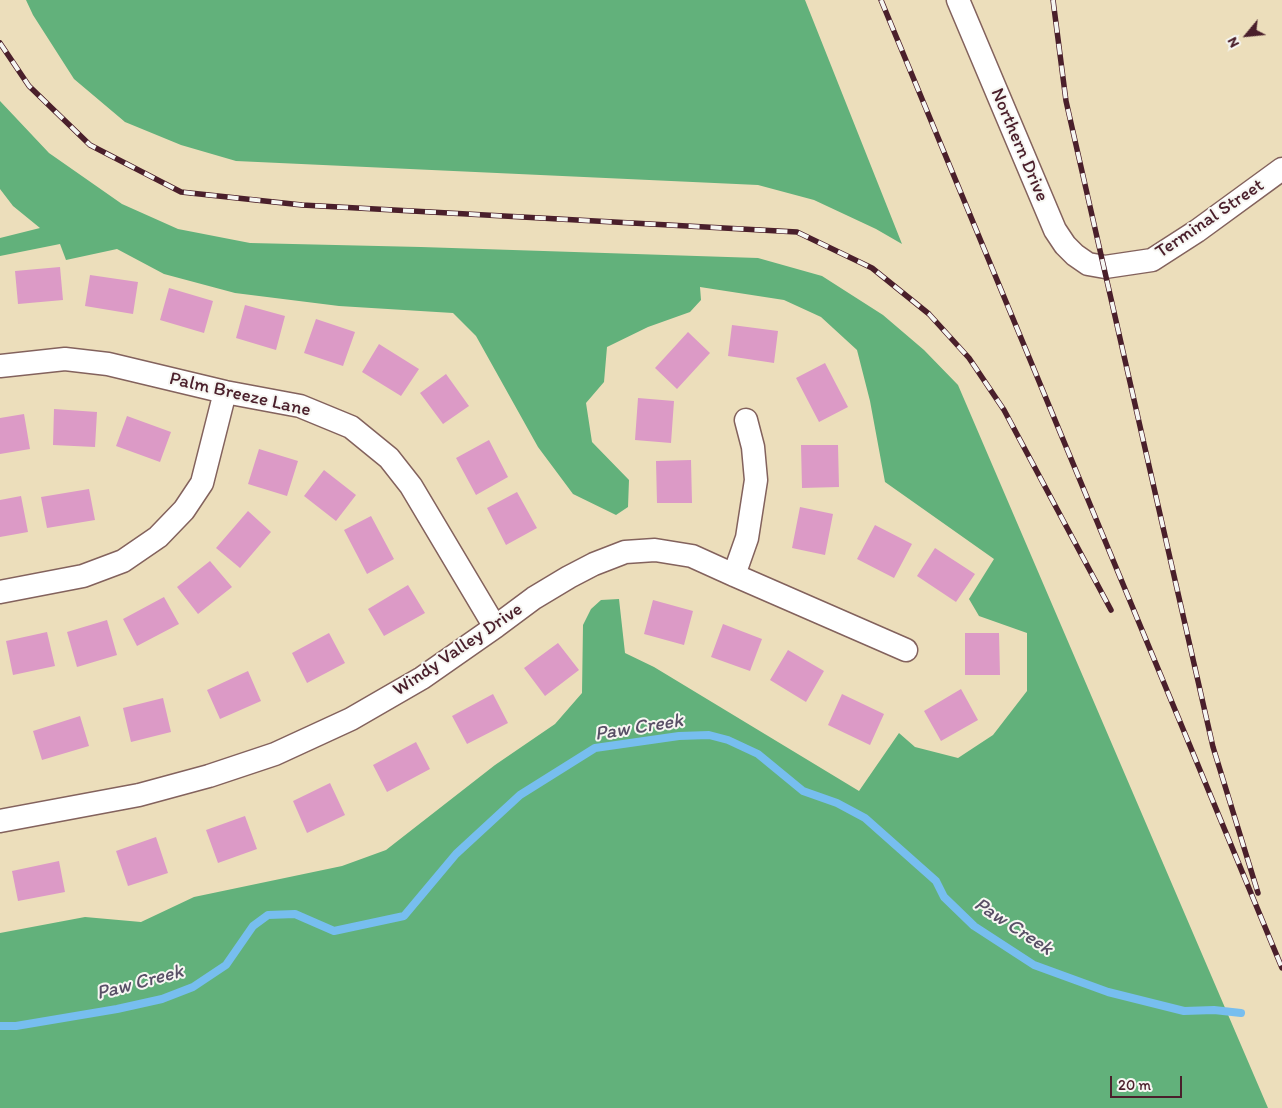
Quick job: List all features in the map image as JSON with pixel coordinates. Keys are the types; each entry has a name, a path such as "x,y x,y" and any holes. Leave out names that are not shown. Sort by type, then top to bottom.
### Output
{"street":[{"name":"Northern Drive","path":"958,0 1055,230 1075,256 1088,264 1105,267"},
{"name":"Terminal Street","path":"1105,267 1152,260 1197,231 1282,169"},
{"name":"Palm Breeze Lane","path":"0,366 64,359 108,364 225,392 300,406 351,427 390,458 411,486 495,627"},
{"path":"0,592 83,576 123,561 158,537 184,510 202,483 225,392"},
{"path":"734,575 747,538 756,480 753,447 746,420"},
{"name":"Windy Valley Drive","path":"0,821 139,795 209,776 275,754 351,720 422,678 534,598 594,564 625,552 655,550 692,556 906,650"}],"green space":[{"path":"26,0 805,0 902,244 876,229 814,200 758,185 236,161 181,145 125,122 74,79 33,15"},
{"path":"0,101 49,153 122,204 178,229 250,243 758,258 822,276 883,315 924,350 958,385 1268,1108 0,1108 0,933 85,917 141,922 194,897 342,866 386,850 495,765 555,724 582,693 583,625 591,609 601,600 619,599 625,653 654,667 859,791 899,733 915,747 958,758 993,735 1027,691 1027,633 979,616 969,599 994,559 885,482 870,401 857,350 821,317 784,300 700,287 701,300 690,312 648,327 607,347 604,382 586,403 592,442 629,480 628,507 616,515 573,494 538,447 476,336 453,313 339,306 235,293 164,274 117,249 66,260 60,244 0,256 0,238 40,228 13,206 0,189"}],"building":[{"path":"60,267 63,300 18,304 15,271"},
{"path":"90,275 138,282 133,314 85,306"},
{"path":"169,288 213,301 204,333 160,320"},
{"path":"245,305 285,316 276,350 236,338"},
{"path":"316,319 355,332 343,366 304,353"},
{"path":"732,325 778,331 774,363 728,356"},
{"path":"688,332 710,353 677,389 655,368"},
{"path":"379,344 419,369 401,396 362,372"},
{"path":"825,363 848,407 819,422 796,378"},
{"path":"446,374 469,406 443,424 420,393"},
{"path":"638,398 674,401 671,443 635,440"},
{"path":"54,409 97,412 95,447 53,445"},
{"path":"24,414 30,449 0,454 0,418"},
{"path":"127,416 171,432 160,462 116,446"},
{"path":"489,440 508,477 476,495 456,458"},
{"path":"801,445 838,445 839,487 802,488"},
{"path":"259,449 298,461 287,496 248,484"},
{"path":"691,460 692,503 657,503 656,461"},
{"path":"324,470 356,495 336,521 304,496"},
{"path":"89,489 95,520 47,528 41,497"},
{"path":"517,492 537,528 506,545 487,508"},
{"path":"21,496 28,532 0,537 0,500"},
{"path":"800,507 833,514 825,555 792,548"},
{"path":"248,511 271,532 240,568 216,548"},
{"path":"371,516 394,559 367,574 344,530"},
{"path":"875,525 912,544 894,578 857,559"},
{"path":"935,548 975,574 956,602 917,576"},
{"path":"210,561 232,587 198,614 177,587"},
{"path":"408,585 425,613 384,636 368,609"},
{"path":"164,597 179,624 137,646 123,619"},
{"path":"653,600 693,611 684,645 644,634"},
{"path":"107,620 117,655 77,667 67,632"},
{"path":"723,624 762,639 750,671 711,657"},
{"path":"47,632 55,666 13,675 6,641"},
{"path":"329,633 345,663 307,683 292,653"},
{"path":"965,633 999,633 1000,675 965,675"},
{"path":"558,643 579,670 545,696 524,668"},
{"path":"788,650 824,671 806,702 770,680"},
{"path":"248,671 261,701 220,719 207,690"},
{"path":"961,689 978,720 941,741 924,711"},
{"path":"493,694 508,723 467,744 452,716"},
{"path":"842,694 884,714 870,745 828,725"},
{"path":"163,698 171,732 131,742 123,708"},
{"path":"80,716 89,746 42,760 33,731"},
{"path":"416,742 430,769 387,792 373,765"},
{"path":"330,783 345,815 307,833 293,801"},
{"path":"245,816 257,849 218,863 206,830"},
{"path":"156,837 168,873 128,886 116,851"},
{"path":"59,861 65,892 18,901 12,871"}],"waterway":[{"name":"Paw Creek","path":"0,1026 16,1026 117,1009 162,999 193,987 226,965 253,926 268,915 295,914 334,931 404,916 456,854 520,795 595,748 679,736 709,735 728,740 758,754 803,791 837,803 865,818 936,881 944,897 974,926 1034,965 1108,992 1184,1011 1214,1010 1241,1013"}],"railway":[{"path":"881,0 1282,968"},
{"path":"1053,0 1066,101 1213,747 1258,893"},
{"path":"0,43 29,86 90,145 181,192 302,205 797,232 872,268 929,314 969,358 1004,410 1111,610"}]}
